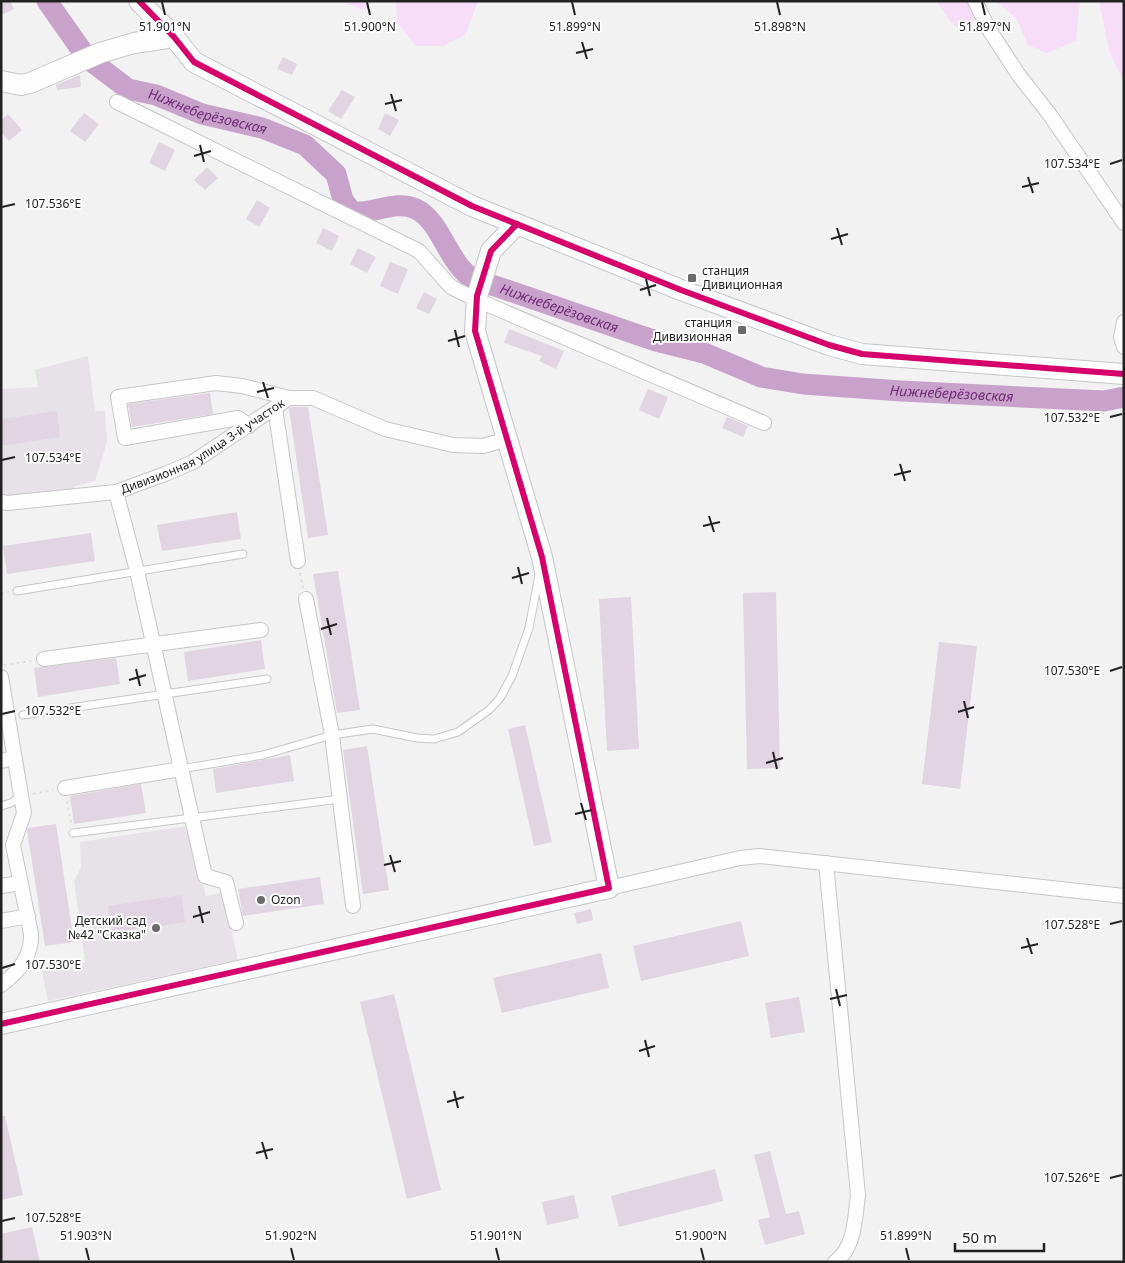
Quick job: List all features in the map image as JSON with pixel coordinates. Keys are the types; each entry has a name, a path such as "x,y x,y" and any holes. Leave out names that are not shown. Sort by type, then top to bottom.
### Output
{"street":[{"path":"139,1 174,37 194,62 472,206 690,294 829,346 862,354 1124,374"},
{"path":"976,1 988,28 1018,74 1050,115 1124,223"},
{"path":"1,81 21,85 30,83 100,53 134,43 174,37"},
{"path":"117,102 419,251 451,286 477,300 764,423"},
{"path":"517,224 491,251 477,300 474,330 508,438 542,557 609,888"},
{"path":"1124,322 1122,337 1124,347"},
{"path":"249,426 238,418 125,438 118,397 216,383 242,386 289,398"},
{"name":"Дивизионная улица 3-й участок","path":"3,504 116,492 183,467 249,426 289,398 313,398 385,429 453,445 483,446 508,438"},
{"path":"274,408 298,561"},
{"path":"116,492 138,571 204,876 226,882 236,923"},
{"path":"306,599 332,735 353,906"},
{"path":"44,659 262,630"},
{"path":"1,678 7,759 24,813 13,845 28,916 32,948 19,968 1,985"},
{"path":"65,788 181,769"},
{"path":"1,1024 740,858 760,856 1124,896"},
{"path":"826,863 858,1195 854,1230 843,1256 834,1262"},
{"path":"1,886 21,883"},
{"path":"1,921 28,916"}],"lane":[{"path":"17,591 243,554"},
{"path":"181,769 263,755 332,735 373,729 417,738 434,739 458,732 489,710 500,698 522,652 529,628 542,557"},
{"path":"23,715 267,679"},
{"path":"1,806 11,803 20,796"},
{"path":"73,833 340,799"}],"path":[{"path":"298,561 306,599"},
{"path":"1,665 44,659"},
{"path":"20,796 65,788 73,833"}],"shaded area":[{"path":"341,1 373,1 363,10"},
{"path":"396,1 478,1 465,35 443,46 416,46 397,22"},
{"path":"936,1 989,1 976,5 972,32 954,26"},
{"path":"996,1 1080,1 1076,41 1047,53 1028,45 1016,18"},
{"path":"1099,1 1124,1 1124,83 1109,51"},
{"path":"88,356 95,411 105,411 107,442 95,481 76,486 69,494 9,497 1,493 1,389 38,387 35,370"},
{"name":"Детский сад №42 \"Сказка\"","path":"187,826 191,831 206,896 223,892 238,960 48,1001 42,971 85,962 74,881 81,867 80,842"}],"building":[{"path":"1,1 10,1 14,9 1,15"},
{"path":"283,57 297,64 292,75 277,69"},
{"path":"80,75 81,87 57,90 56,85"},
{"path":"342,90 355,97 341,119 328,111"},
{"path":"84,113 99,124 85,142 70,131"},
{"path":"385,113 399,120 390,136 378,129"},
{"path":"8,114 22,130 9,141 1,132 1,120"},
{"path":"159,142 175,150 165,171 149,163"},
{"path":"207,167 218,178 205,190 194,180"},
{"path":"257,200 270,208 259,227 246,219"},
{"path":"323,228 339,236 332,251 316,243"},
{"path":"358,248 376,257 367,273 350,264"},
{"path":"390,262 408,269 398,294 380,286"},
{"path":"424,292 437,299 429,314 416,308"},
{"path":"509,329 564,351 556,369 539,361 542,356 504,343"},
{"path":"648,389 668,397 659,419 639,410"},
{"path":"210,393 213,414 132,427 128,404"},
{"path":"292,407 308,407 328,535 308,538 289,409"},
{"path":"57,411 60,437 1,446 1,419"},
{"path":"727,417 748,426 743,437 722,428"},
{"path":"237,512 241,539 162,551 157,525"},
{"path":"91,533 95,561 7,574 3,546"},
{"path":"338,571 360,710 337,713 313,574"},
{"path":"776,592 780,768 747,769 743,593"},
{"path":"631,597 639,749 607,751 599,599"},
{"path":"261,640 265,669 188,681 184,652"},
{"path":"939,642 977,646 960,789 922,784"},
{"path":"116,658 120,684 38,697 34,668"},
{"path":"525,725 552,842 534,846 508,729"},
{"path":"367,746 389,890 363,894 343,750"},
{"path":"290,755 294,781 216,793 213,769"},
{"path":"141,784 146,813 74,824 70,796"},
{"path":"56,824 74,942 45,946 27,830 28,828"},
{"path":"320,877 324,904 243,916 238,889"},
{"path":"181,895 185,922 112,934 108,906"},
{"path":"591,909 593,920 577,924 574,913"},
{"path":"741,921 749,956 641,981 633,946"},
{"path":"601,953 609,988 502,1013 493,978"},
{"path":"394,994 441,1190 407,1199 360,1002"},
{"path":"799,997 805,1032 771,1038 765,1003"},
{"path":"1,1116 5,1116 23,1195 1,1200"},
{"path":"770,1151 786,1214 799,1211 805,1234 765,1245 758,1220 770,1217 754,1155"},
{"path":"715,1169 723,1201 619,1227 611,1196"},
{"path":"574,1195 579,1218 547,1225 542,1202"},
{"path":"32,1227 40,1262 1,1262 1,1234"}],"waterway":[{"name":"Нижнеберёзовская","path":"47,1 87,58 128,89 156,95 202,114 262,128 305,145 336,174 343,200 352,212 392,206 408,206 416,209 432,223 457,263 472,278 478,281 656,341 704,353 761,377 803,384 901,391 1104,401 1124,397"}],"cycle path":[{"path":"139,1 174,37 194,62 472,206 681,290 829,345 862,354 1124,374"},
{"path":"1,1024 609,888 542,557 475,331 477,296 491,251 517,224"}],"place":[{"name":"станция Дивиционная","path":"692,278"},
{"name":"станция Дивизионная","path":"742,330"},
{"name":"Ozon","path":"261,900"},
{"name":"Детский сад №42 \"Сказка\"","path":"156,928"}]}
